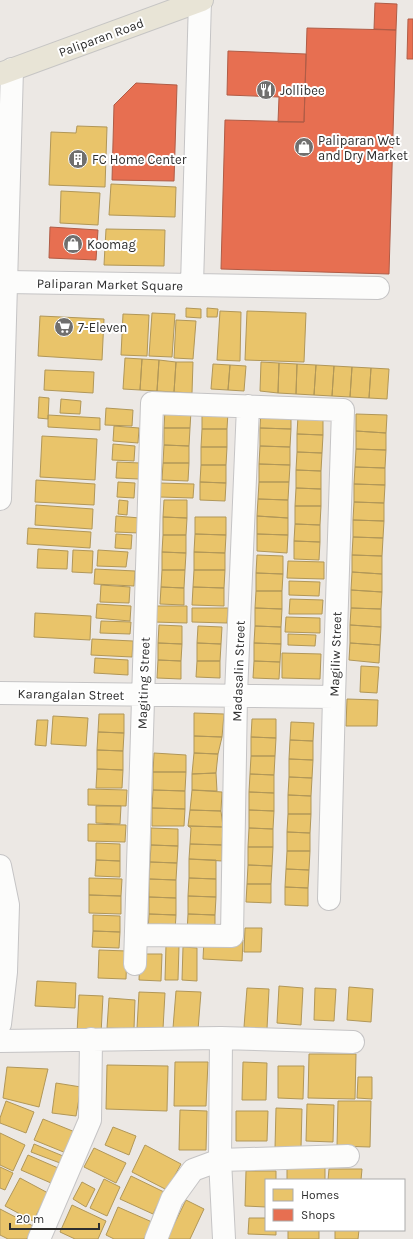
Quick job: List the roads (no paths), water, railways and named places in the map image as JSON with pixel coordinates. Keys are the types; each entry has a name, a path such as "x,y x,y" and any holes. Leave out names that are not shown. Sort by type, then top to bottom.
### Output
{"main road":[{"name":"Paliparan Road","path":"6,71 201,0"}],"street":[{"name":"Paliparan Market Square","path":"7,282 192,285 201,0"},
{"path":"0,499 7,282 6,71"},
{"path":"192,285 378,288"},
{"name":"Magiting Street","path":"135,964 152,403 248,406"},
{"name":"Magiliw Street","path":"248,406 343,410 329,899"},
{"name":"Madasalin Street","path":"136,935 232,936 236,695 248,406"},
{"name":"Karangalan Street","path":"0,693 334,697"},
{"path":"0,866 8,905 6,972 0,1024"},
{"path":"221,1038 220,1160 224,1239"},
{"path":"0,1041 221,1038 353,1042"},
{"path":"39,1239 90,1120 91,1040"},
{"path":"156,1239 172,1199 193,1170 220,1160 348,1156"}],"place":[{"name":"Jollibee","path":"266,90"},
{"name":"Paliparan Wet and Dry Market","path":"304,147"},
{"name":"FC Home Center","path":"78,159"},
{"name":"Koomag","path":"73,244"},
{"name":"7-Eleven","path":"64,327"}]}
